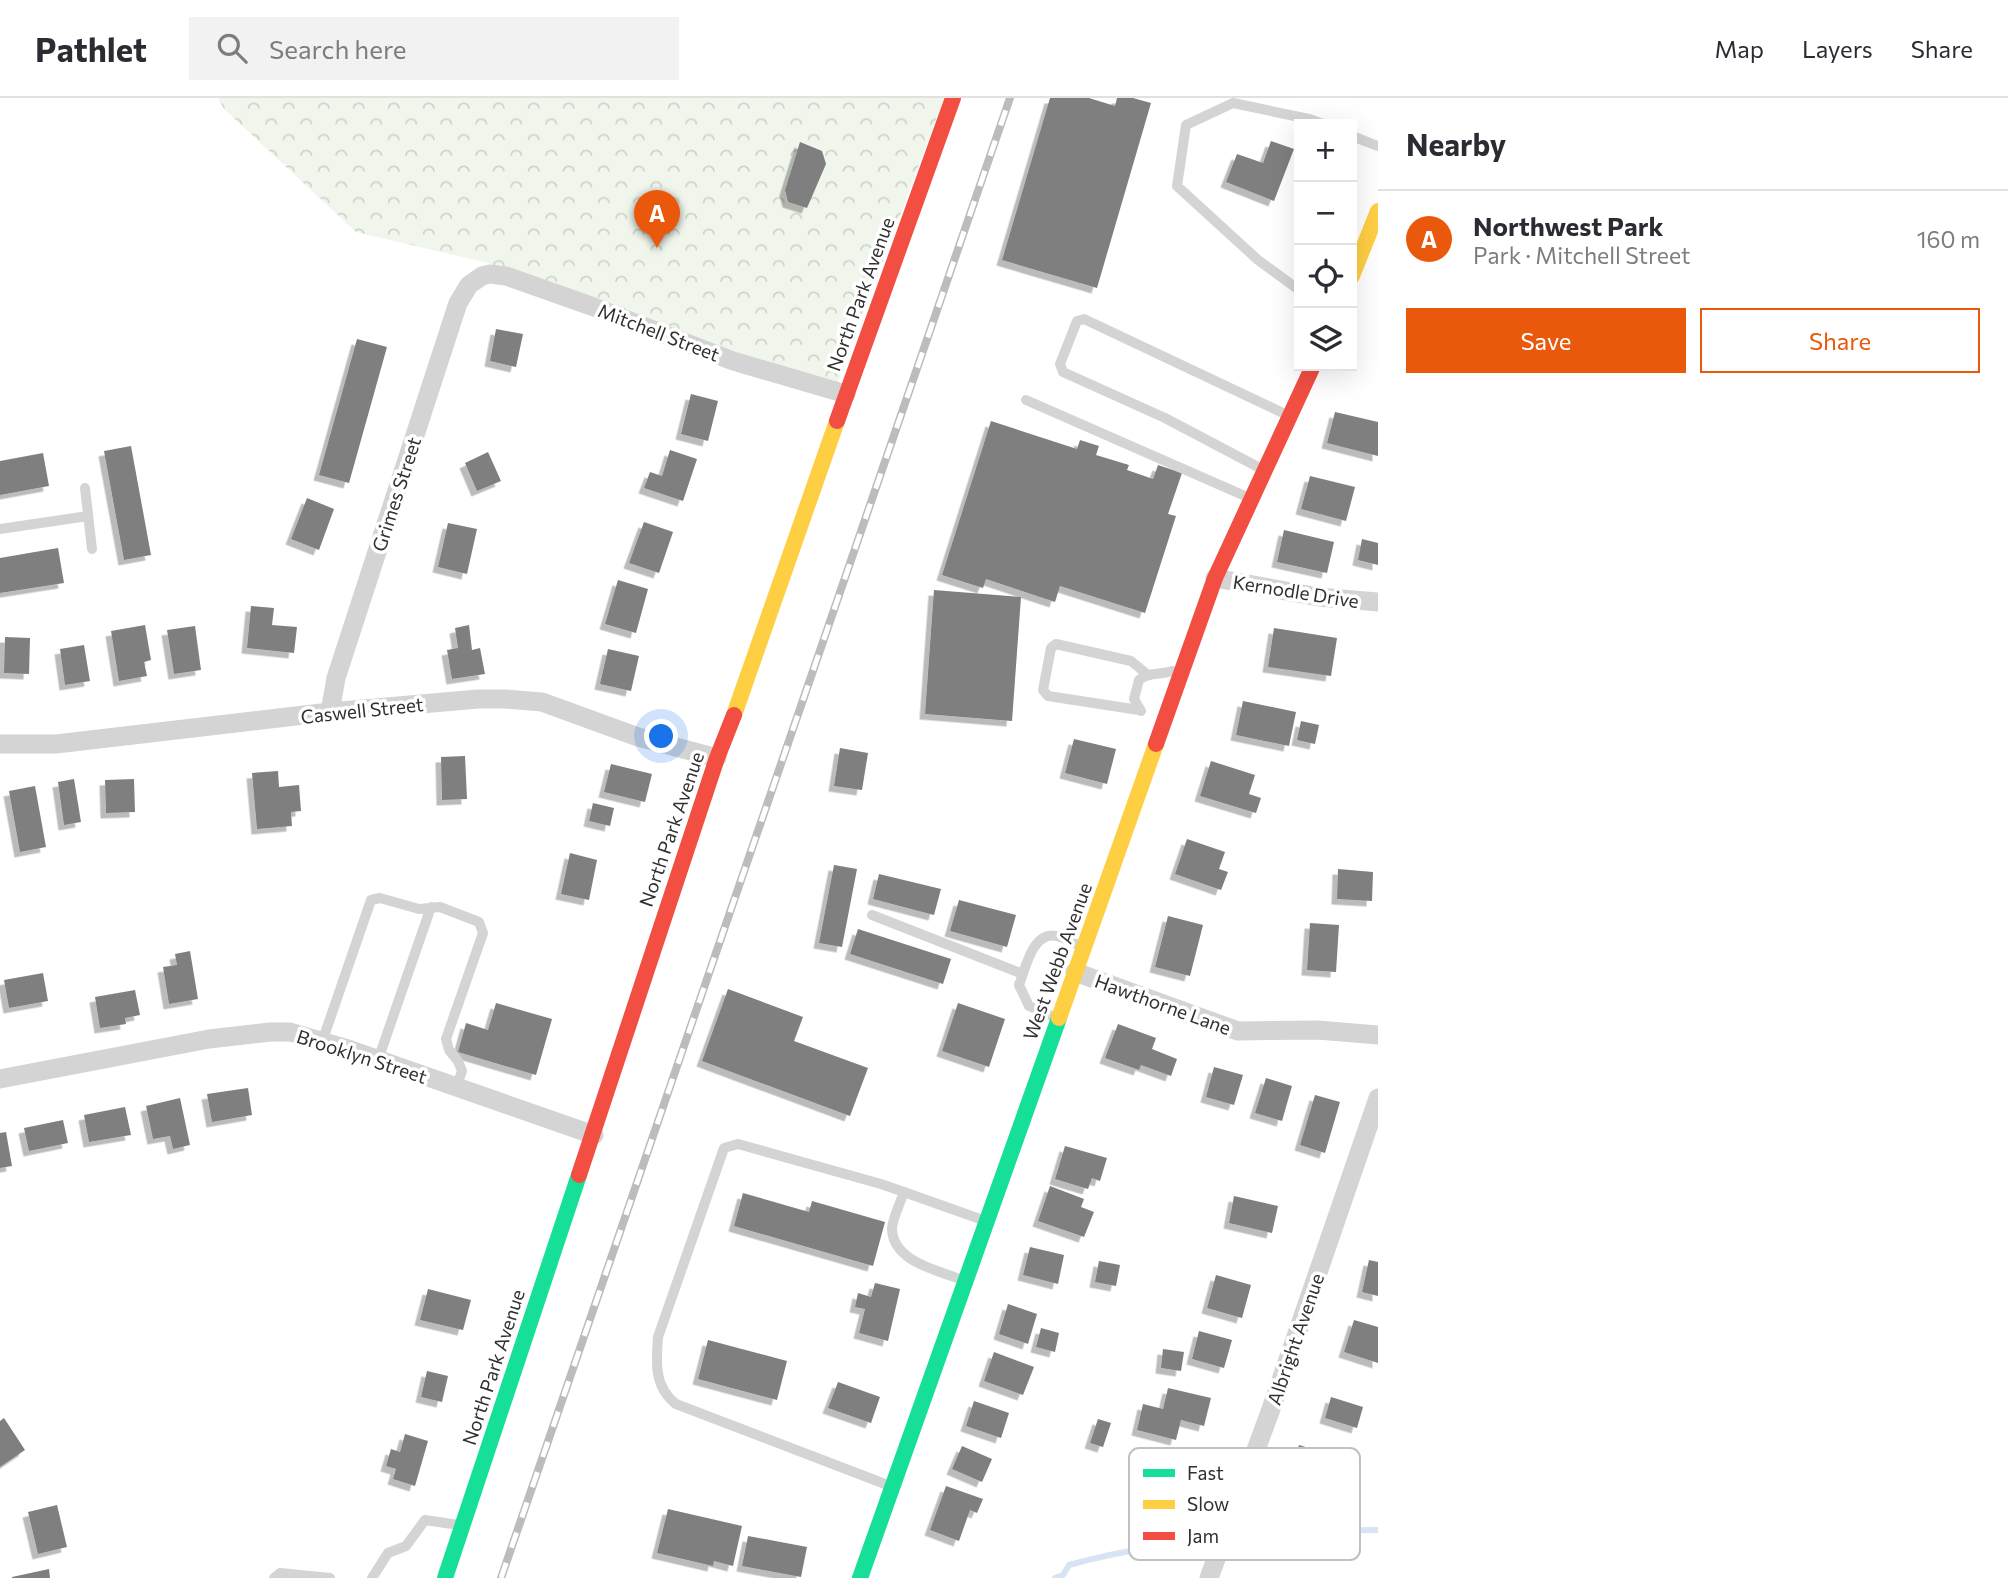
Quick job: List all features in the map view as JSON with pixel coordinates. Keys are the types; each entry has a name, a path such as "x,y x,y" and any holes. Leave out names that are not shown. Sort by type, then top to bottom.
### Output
{"main road":[{"name":"North Park Avenue","path":"445,1578 717,758 953,98"},
{"path":"1357,264 1378,211"},
{"name":"West Webb Avenue","path":"860,1578 1084,947 1151,717 1183,668 1214,578 1311,371"}],"street":[{"name":"Mitchell Street","path":"474,281 490,274 506,276 733,360 846,394"},
{"name":"Grimes Street","path":"330,712 336,677 458,303 474,281"},
{"name":"Kernodle Drive","path":"1214,578 1319,597 1378,602"},
{"name":"Caswell Street","path":"0,744 56,744 330,712 478,699 542,702 638,737 717,758"},
{"name":"Hawthorne Lane","path":"1075,972 1238,1031 1318,1030 1378,1035"},
{"name":"Brooklyn Street","path":"0,1079 209,1039 290,1032 593,1135"},
{"name":"Albright Avenue","path":"1257,1448 1378,1098"},
{"name":"Albright Avenue","path":"1209,1578 1216,1560"}],"lane":[{"path":"1294,286 1258,260 1177,186 1186,125 1233,103 1309,119"},
{"path":"1357,138 1378,146"},
{"path":"1265,470 1165,418 1063,372 1059,365 1077,321 1084,319 1290,417"},
{"path":"1026,400 1251,499"},
{"path":"85,488 92,549"},
{"path":"0,529 88,516"},
{"path":"1147,675 1131,661 1056,644 1051,648 1044,690 1048,696 1151,717"},
{"path":"1151,717 1134,699 1139,680 1147,675 1183,668"},
{"path":"322,1042 371,900 380,898 419,909 440,907 479,922 483,933 446,1039 461,1070 456,1087"},
{"path":"378,1060 431,908"},
{"path":"872,915 1023,974"},
{"path":"1059,1019 1029,1006 1019,985 1034,946 1043,939 1055,935 1084,947"},
{"path":"892,1488 870,1477 676,1405 667,1397 658,1380 658,1337 724,1148 738,1144 881,1184 987,1222"},
{"path":"904,1192 892,1229 898,1248 917,1263 966,1281"},
{"path":"372,1578 388,1553 406,1546 425,1520 463,1526"},
{"path":"274,1578 280,1573 330,1578"}],"green space":[{"path":"218,98 944,98 837,385 799,375 488,263 356,232 224,109"}],"building":[{"path":"1050,98 1089,98 1115,106 1117,98 1133,98 1151,103 1097,288 1002,260"},
{"path":"1271,141 1294,149 1274,201 1226,182 1237,154 1263,163"},
{"path":"800,142 822,151 826,164 807,208 788,202 785,190"},
{"path":"496,329 523,334 516,367 490,361"},
{"path":"357,339 387,347 349,483 319,475"},
{"path":"691,394 718,401 708,441 681,434"},
{"path":"1335,412 1378,422 1378,456 1327,443"},
{"path":"991,421 1077,449 1080,440 1099,446 1096,455 1129,465 1127,470 1153,479 1158,465 1182,473 1168,514 1176,516 1145,613 1060,586 1055,602 986,579 983,588 942,575"},
{"path":"131,446 151,555 124,560 104,451"},
{"path":"670,450 697,459 683,501 644,488 650,472 662,476"},
{"path":"488,452 501,481 477,491 465,463"},
{"path":"43,453 49,486 0,495 0,461"},
{"path":"1310,476 1355,487 1346,521 1301,509"},
{"path":"307,498 334,509 319,550 291,539"},
{"path":"644,522 673,532 659,573 629,563"},
{"path":"448,523 477,529 467,574 438,567"},
{"path":"1284,530 1334,542 1327,573 1277,562"},
{"path":"1362,539 1378,543 1378,565 1358,560"},
{"path":"58,548 64,583 0,593 0,558"},
{"path":"618,580 648,589 636,633 605,624"},
{"path":"934,590 1021,597 1012,721 925,714"},
{"path":"251,606 274,608 272,625 297,627 294,653 247,648"},
{"path":"145,625 151,660 144,662 147,676 119,681 111,631"},
{"path":"469,625 472,650 480,648 485,674 452,679 447,650 458,648 455,628"},
{"path":"195,626 201,670 174,674 167,630"},
{"path":"1274,628 1337,638 1331,676 1268,667"},
{"path":"5,637 30,638 29,674 4,673"},
{"path":"84,645 90,681 65,685 60,649"},
{"path":"608,649 639,656 631,691 600,684"},
{"path":"1243,701 1296,712 1289,746 1236,735"},
{"path":"1301,721 1319,725 1315,744 1297,740"},
{"path":"1074,739 1116,749 1107,784 1065,773"},
{"path":"840,748 868,753 862,790 834,786"},
{"path":"465,756 467,799 442,800 441,757"},
{"path":"1211,761 1255,775 1249,794 1261,798 1256,813 1200,796"},
{"path":"611,764 652,774 645,802 604,792"},
{"path":"278,771 279,787 299,785 301,811 291,812 292,826 257,829 252,773"},
{"path":"74,779 81,822 64,825 58,782"},
{"path":"134,779 135,812 106,813 105,780"},
{"path":"35,786 46,847 20,852 9,791"},
{"path":"593,803 614,808 610,826 589,821"},
{"path":"1187,839 1225,852 1219,869 1228,872 1221,890 1175,874"},
{"path":"570,853 597,860 589,900 561,894"},
{"path":"834,865 857,869 842,947 819,943"},
{"path":"1338,869 1373,872 1372,901 1337,899"},
{"path":"879,874 941,889 934,915 873,899"},
{"path":"959,900 1016,915 1007,947 950,931"},
{"path":"1168,916 1203,925 1190,976 1155,967"},
{"path":"1310,923 1339,925 1336,972 1307,970"},
{"path":"858,929 951,959 943,984 850,954"},
{"path":"190,951 198,999 169,1004 163,967 177,965 175,954"},
{"path":"43,973 48,1001 9,1008 4,980"},
{"path":"728,989 803,1017 794,1041 868,1068 850,1116 702,1061"},
{"path":"135,990 140,1015 125,1018 126,1024 100,1028 95,997"},
{"path":"496,1003 552,1019 536,1075 458,1052 466,1023 488,1030"},
{"path":"958,1003 1005,1019 989,1067 942,1051"},
{"path":"1118,1024 1156,1038 1152,1049 1177,1059 1171,1076 1141,1065 1139,1070 1105,1058"},
{"path":"1214,1067 1243,1075 1234,1105 1206,1097"},
{"path":"1266,1078 1292,1086 1282,1121 1255,1113"},
{"path":"248,1088 252,1115 212,1122 207,1094"},
{"path":"1315,1095 1340,1102 1325,1153 1300,1145"},
{"path":"180,1098 190,1145 173,1149 170,1136 153,1139 146,1106"},
{"path":"125,1107 131,1135 89,1142 84,1115"},
{"path":"63,1120 68,1143 29,1151 24,1128"},
{"path":"6,1132 12,1166 0,1168 0,1133"},
{"path":"1065,1146 1107,1158 1100,1181 1092,1178 1088,1189 1055,1179"},
{"path":"1050,1186 1084,1199 1081,1207 1094,1212 1084,1237 1038,1221"},
{"path":"743,1193 809,1212 812,1201 885,1222 873,1266 734,1226"},
{"path":"1234,1196 1278,1206 1272,1233 1229,1223"},
{"path":"1030,1247 1064,1255 1058,1284 1023,1275"},
{"path":"1369,1260 1378,1262 1378,1296 1362,1292"},
{"path":"1099,1261 1120,1265 1116,1286 1095,1282"},
{"path":"1216,1275 1251,1285 1242,1318 1207,1308"},
{"path":"875,1283 900,1289 888,1341 859,1333 865,1309 855,1307 858,1293 871,1297"},
{"path":"428,1289 471,1300 463,1330 420,1320"},
{"path":"1008,1304 1037,1314 1028,1344 999,1334"},
{"path":"1354,1320 1378,1327 1378,1363 1344,1352"},
{"path":"1041,1328 1059,1333 1055,1352 1036,1347"},
{"path":"1199,1331 1232,1340 1224,1368 1192,1359"},
{"path":"708,1340 787,1361 777,1400 698,1379"},
{"path":"1163,1349 1184,1352 1181,1371 1161,1368"},
{"path":"994,1352 1034,1367 1023,1395 984,1381"},
{"path":"427,1371 448,1376 442,1402 421,1397"},
{"path":"838,1382 880,1397 871,1423 828,1408"},
{"path":"1168,1388 1211,1398 1204,1426 1181,1420 1176,1440 1137,1430 1143,1404 1163,1409"},
{"path":"1331,1397 1363,1407 1357,1428 1325,1418"},
{"path":"974,1401 1009,1413 1001,1438 966,1426"},
{"path":"4,1418 25,1450 0,1467 0,1421"},
{"path":"1098,1419 1111,1423 1103,1447 1090,1443"},
{"path":"405,1434 428,1441 415,1486 393,1479 396,1469 386,1466 391,1449 400,1452"},
{"path":"962,1446 992,1459 982,1482 952,1469"},
{"path":"946,1486 983,1499 977,1513 970,1510 959,1541 930,1530"},
{"path":"57,1505 67,1547 38,1554 28,1512"},
{"path":"668,1509 742,1526 733,1566 714,1561 713,1566 657,1553"},
{"path":"748,1536 807,1547 801,1577 742,1566"},
{"path":"49,1569 50,1578 12,1578 12,1577"}],"waterway":[{"path":"1360,1531 1378,1530"},
{"path":"1055,1578 1063,1575 1069,1565 1129,1552"}],"railway":[{"path":"501,1578 1010,98"}],"traffic: fast":[{"path":"860,1578 1059,1018"},
{"path":"445,1578 579,1175"}],"traffic: slow":[{"path":"1357,264 1378,211"},
{"path":"734,715 837,421"},
{"path":"1059,1018 1156,744"}],"traffic: jam":[{"path":"837,421 953,98"},
{"path":"1156,744 1215,578 1311,371"},
{"path":"579,1175 717,758 734,715"}],"place":[{"name":"Northwest Park","path":"657,248"}]}
